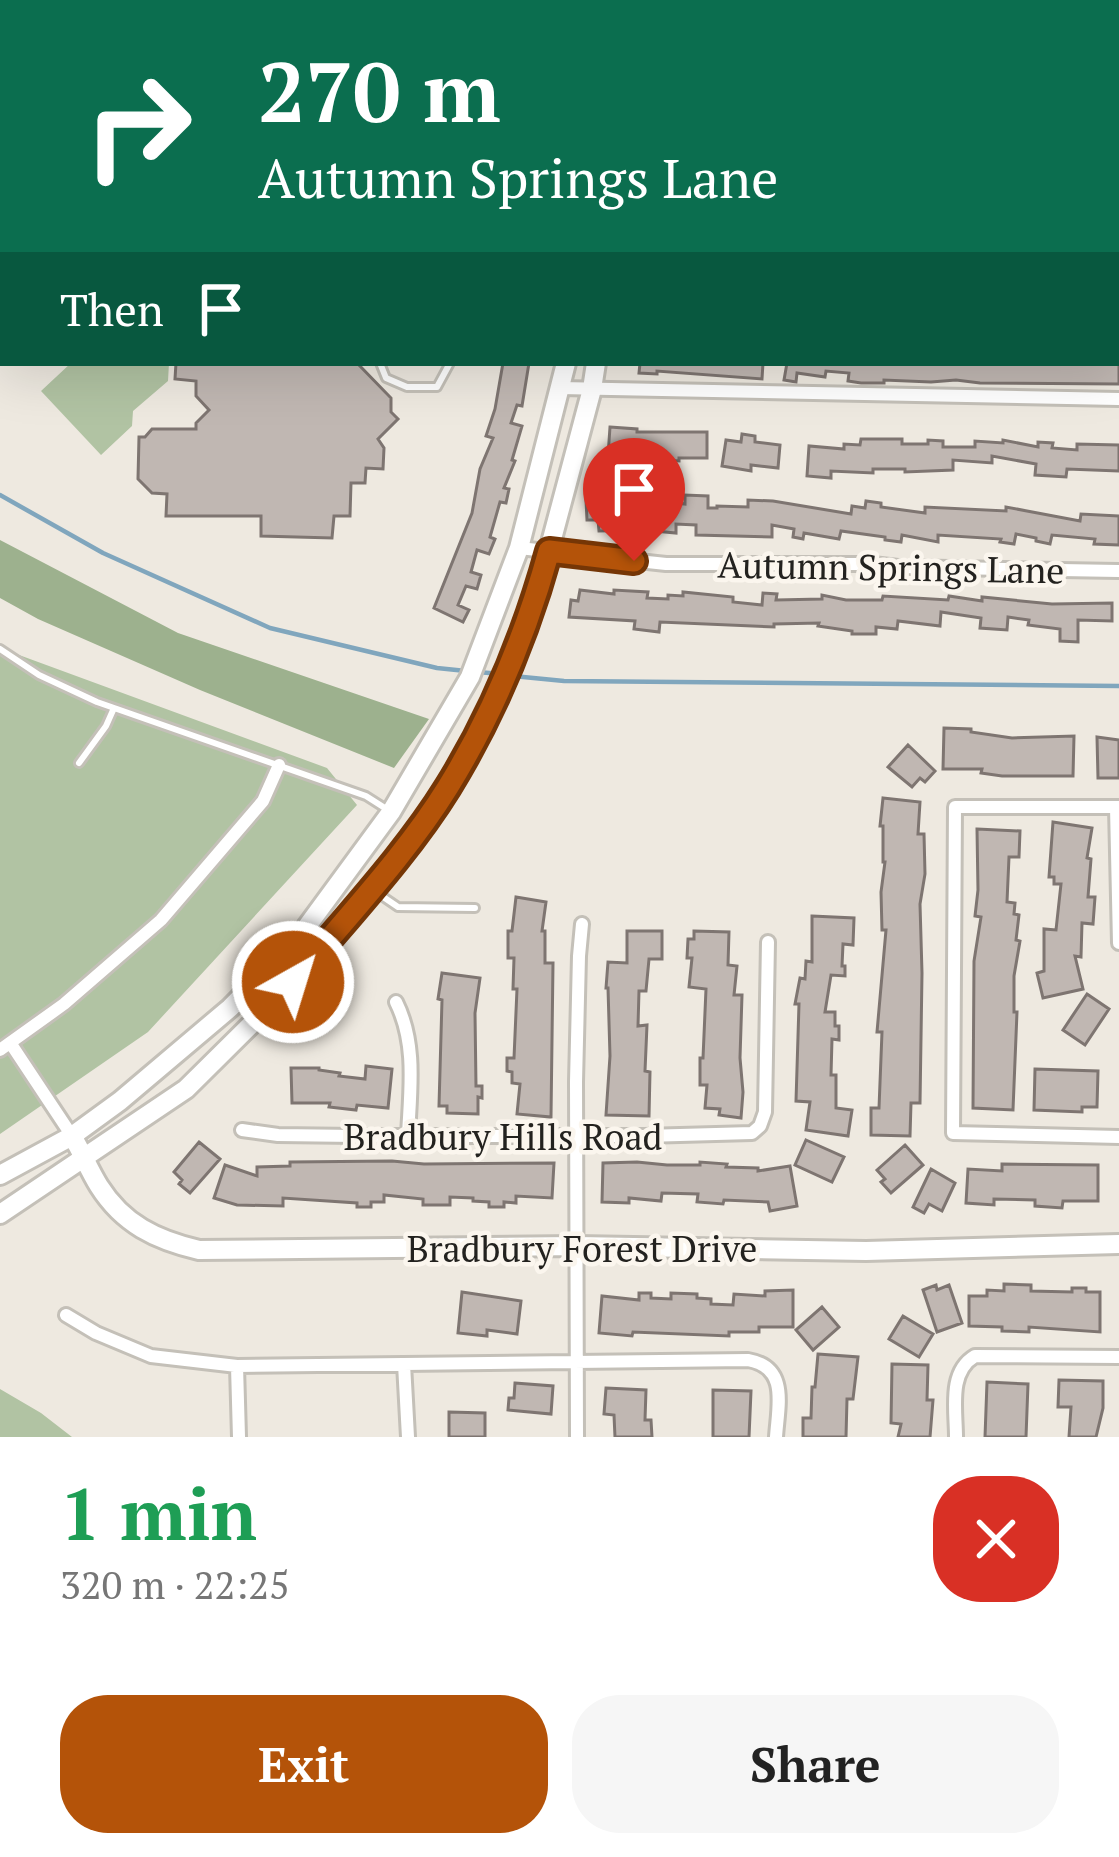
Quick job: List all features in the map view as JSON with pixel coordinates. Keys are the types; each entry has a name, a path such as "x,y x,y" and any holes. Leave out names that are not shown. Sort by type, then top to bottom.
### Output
{"street":[{"path":"0,1175 72,1136 214,1022 297,940 392,812 470,676 519,548 565,366"},
{"path":"0,1214 186,1089 293,982 447,789 506,680 524,629 549,551 596,366"},
{"path":"560,388 1119,399"},
{"name":"Autumn Springs Lane","path":"519,548 666,564 1119,571"},
{"path":"72,1136 5,1047 64,1004 160,920 263,800 279,765"},
{"path":"1119,943 1118,807 955,807 953,1133 1119,1137"},
{"path":"577,1437 582,924"},
{"name":"Bradbury Hills Road","path":"242,1130 278,1136 746,1135 760,1126 765,1112 768,942"},
{"path":"396,1002 410,1043 408,1136"},
{"name":"Bradbury Forest Drive","path":"72,1136 117,1210 139,1229 199,1250 576,1246 866,1250 1119,1244"},
{"path":"66,1315 151,1356 237,1366 760,1362 779,1382 776,1437"},
{"path":"956,1437 956,1382 962,1365 975,1356 1119,1357"},
{"path":"404,1364 409,1437"},
{"path":"237,1366 239,1437"}],"lane":[{"path":"381,366 386,378 407,387 436,387 448,366"},
{"path":"0,649 39,675 114,709 366,796 392,812"},
{"path":"79,763 114,709"},
{"path":"370,889 398,907 476,908"}],"green space":[{"path":"68,366 169,366 168,381 133,411 132,426 101,455 41,391"},
{"path":"0,540 178,633 429,719 394,768 200,690 0,598"},
{"path":"0,648 327,768 357,805 148,1032 0,1134"},
{"path":"0,1389 41,1413 72,1437 0,1437"}],"building":[{"path":"176,366 360,366 391,398 391,412 398,419 378,439 384,448 383,469 366,468 365,483 351,483 350,516 334,516 332,538 261,536 261,516 166,516 167,494 152,493 138,479 139,437 152,429 196,429 209,410 196,396 196,381 175,379"},
{"path":"502,366 529,366 522,406 517,405 511,423 522,426 504,488 509,489 506,503 500,502 489,554 477,550 471,572 481,575 477,589 466,586 458,605 469,610 463,622 434,608 472,513 480,469 493,438 486,436"},
{"path":"640,366 763,366 762,379 639,373"},
{"path":"786,366 1119,366 1119,384 861,383 848,381 849,373 826,371 825,377 797,373 796,382 784,380"},
{"path":"610,427 637,432 707,432 707,458 608,456"},
{"path":"742,434 755,436 755,442 780,445 778,468 751,465 751,471 722,466 726,440 741,442"},
{"path":"861,439 902,439 902,444 943,441 943,447 975,447 975,441 1003,440 1038,447 1038,442 1053,443 1052,448 1077,450 1077,444 1119,445 1119,471 1067,469 1066,477 1035,475 1036,464 992,456 992,463 953,460 953,470 873,469 873,473 831,471 831,478 807,476 809,446 844,449 844,444 860,445"},
{"path":"620,495 685,504 685,495 708,496 708,508 748,507 748,500 773,501 851,514 852,506 865,508 866,501 925,513 925,507 1006,511 1006,507 1080,521 1081,514 1119,516 1119,545 1052,535 1050,544 1016,534 1014,544 938,535 938,542 902,535 901,542 841,531 839,539 804,533 803,539 793,537 794,529 772,525 772,537 696,535 696,525 676,524 676,533 599,531 598,520 587,520 586,500 620,500"},
{"path":"580,590 648,592 647,598 668,599 668,595 683,596 683,592 762,605 763,593 777,594 776,600 822,599 822,595 846,600 882,600 883,596 948,600 949,596 1112,603 1112,621 1078,620 1078,642 1060,641 1060,629 1028,625 1029,620 1008,617 1007,630 980,628 981,618 941,612 940,626 898,621 897,629 876,627 876,634 852,634 819,623 774,627 660,622 659,632 634,629 635,621 569,617 571,600 578,601"},
{"path":"944,728 1012,738 1074,736 1073,776 1002,776 981,773 982,769 943,769"},
{"path":"1097,737 1119,740 1119,778 1098,778"},
{"path":"908,745 935,771 912,787 888,767"},
{"path":"883,798 920,802 918,834 924,834 920,1103 911,1103 910,1136 871,1135 871,1108 879,1108 882,1032 877,1032 886,930 882,930 881,892"},
{"path":"1053,822 1092,828 1088,897 1095,897 1093,924 1082,923 1081,957 1075,956 1083,989 1043,998 1037,973 1044,971 1044,929 1056,930 1061,884 1049,877"},
{"path":"977,829 1020,831 1019,857 1009,857 1007,902 1015,903 1014,914 1019,915 1016,940 1020,941 1014,976 1013,1110 973,1108 974,961 981,917 975,916"},
{"path":"516,897 546,902 545,963 553,963 551,1117 517,1114 520,1084 512,1083 512,1072 507,1071 507,1058 514,1058 517,989 513,989 514,958 508,958 508,931 512,931"},
{"path":"812,916 854,918 853,945 843,944 845,976 831,975 825,1012 835,1012 835,1026 839,1026 839,1040 832,1039 831,1075 836,1075 836,1108 852,1110 848,1136 806,1130 810,1102 796,1101 799,1004 795,1004 806,961 812,962"},
{"path":"627,931 662,931 662,959 649,959 646,991 639,991 638,1026 647,1025 649,1116 606,1115 608,962 627,963"},
{"path":"694,931 729,932 728,965 737,966 734,995 742,995 741,1118 705,1108 707,1085 700,1085 700,1058 706,989 689,987 692,958 687,958 688,939 694,939"},
{"path":"442,973 480,978 475,1013 476,1086 482,1086 478,1114 447,1113 447,1106 439,1106"},
{"path":"1087,994 1109,1009 1085,1045 1063,1030"},
{"path":"366,1066 392,1069 388,1108 357,1105 356,1110 329,1107 330,1103 292,1103 291,1068 319,1068 365,1079"},
{"path":"1035,1069 1098,1071 1097,1107 1082,1107 1082,1112 1034,1110"},
{"path":"806,1140 844,1157 832,1182 795,1165"},
{"path":"199,1142 220,1159 190,1193 174,1172"},
{"path":"905,1145 923,1165 891,1193 877,1170"},
{"path":"290,1162 554,1163 552,1198 516,1196 516,1203 489,1207 489,1202 473,1198 450,1197 450,1205 423,1205 423,1199 384,1195 384,1202 357,1207 357,1203 283,1198 283,1206 237,1205 214,1198 225,1165 257,1176 257,1167 290,1166"},
{"path":"603,1163 727,1164 758,1171 790,1166 797,1206 770,1211 768,1202 697,1202 698,1194 662,1193 661,1201 602,1202"},
{"path":"1002,1164 1098,1165 1098,1201 1063,1201 1062,1208 1035,1206 1035,1200 966,1203 968,1169 1002,1171"},
{"path":"931,1169 955,1183 942,1211 929,1204 924,1213 913,1207"},
{"path":"1004,1284 1031,1285 1031,1291 1086,1288 1086,1292 1100,1292 1100,1332 969,1326 969,1296 1004,1291"},
{"path":"936,1285 937,1290 949,1285 962,1323 937,1332 923,1290"},
{"path":"793,1290 793,1327 759,1327 759,1332 729,1332 729,1336 599,1333 602,1296 639,1300 639,1293 671,1299 671,1293 697,1294 697,1298 711,1299 711,1304 733,1305 734,1294 765,1296 765,1291"},
{"path":"462,1292 521,1301 517,1334 458,1333"},
{"path":"822,1307 839,1327 813,1350 796,1330"},
{"path":"903,1316 933,1334 919,1357 889,1339"},
{"path":"818,1354 858,1357 853,1399 847,1399 846,1437 803,1437 803,1418 811,1418"},
{"path":"892,1364 928,1365 927,1400 933,1400 930,1437 898,1437 901,1424 891,1423"},
{"path":"1059,1380 1103,1381 1096,1437 1069,1437 1071,1407 1058,1407"},
{"path":"987,1382 1028,1384 1026,1437 985,1437"},
{"path":"515,1383 553,1386 551,1414 508,1410"},
{"path":"606,1388 646,1390 645,1420 651,1420 652,1437 615,1437 614,1415 604,1414"},
{"path":"713,1390 751,1391 749,1437 713,1437"},
{"path":"449,1412 485,1413 485,1437 449,1437"}],"waterway":[{"path":"0,495 103,553 270,628 466,671"},
{"path":"477,672 502,674"},
{"path":"513,676 564,681 1119,686"}],"route":[{"path":"293,982 447,789 506,680 549,551 634,561"}]}
